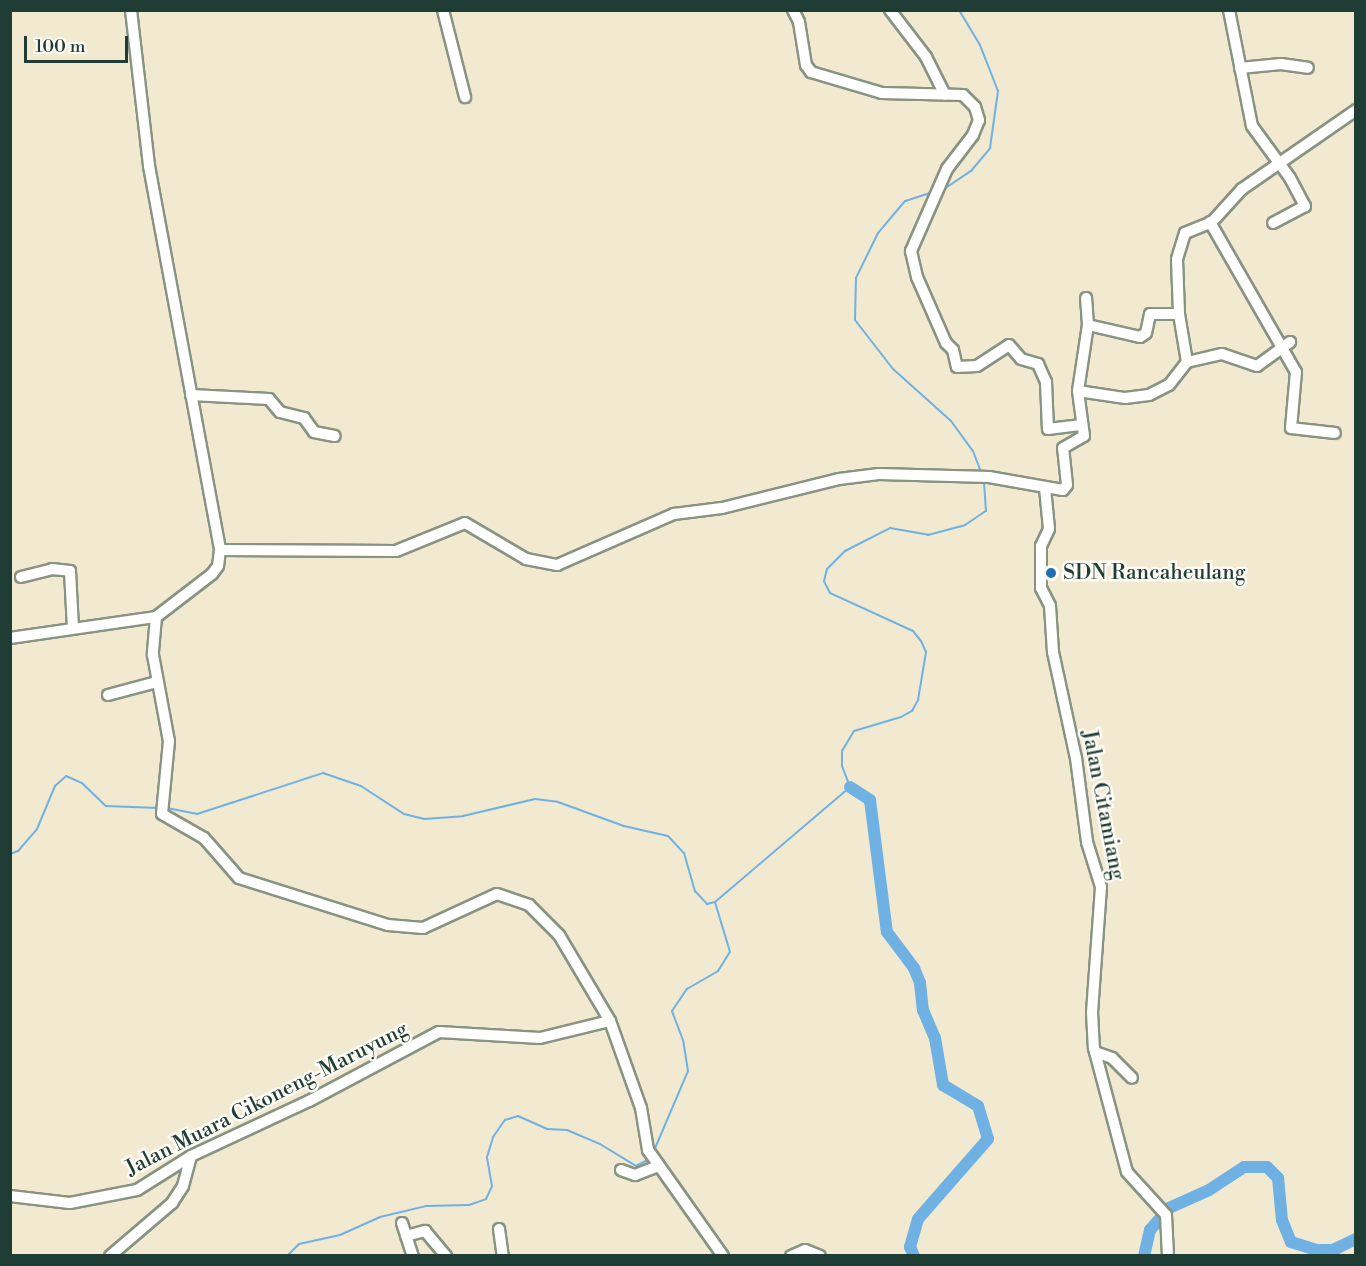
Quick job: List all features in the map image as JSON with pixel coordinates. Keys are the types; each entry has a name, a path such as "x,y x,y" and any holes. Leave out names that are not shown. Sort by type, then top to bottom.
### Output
{"street":[{"path":"10,638 156,617 212,574 218,566 220,550 149,166 131,10"},
{"path":"443,10 465,98"},
{"path":"793,10 799,22 806,65 812,72 882,93 966,98 980,120 964,149 947,169 911,251 926,298 953,350 957,367 977,366 1009,345 1021,359 1038,364 1046,382 1048,429 1082,425"},
{"path":"890,10 926,57 945,95"},
{"path":"1229,10 1252,126 1280,164 1305,206 1273,223"},
{"path":"1240,68 1281,64 1308,68"},
{"path":"1187,362 1179,314 1179,243 1185,233 1210,222 1242,189 1356,110"},
{"path":"1210,222 1286,344 1297,376 1291,428 1335,433"},
{"path":"220,550 396,551 465,523 526,559 557,565 674,514 722,508 839,479 879,474 989,477 1045,488 1067,488 1063,448 1082,440 1078,391 1088,326 1086,298"},
{"path":"1088,326 1140,337 1146,333 1150,314 1179,314"},
{"path":"1078,391 1125,398 1149,395 1169,385 1187,362 1222,354 1257,366 1286,344"},
{"path":"191,395 269,399 280,412 304,418 314,432 335,436"},
{"name":"Jalan Citamiang","path":"1045,488 1049,529 1041,546 1041,588 1050,606 1053,652 1076,758 1087,842 1101,891 1092,1012 1095,1052 1125,1167 1142,1192 1163,1210 1168,1256"},
{"path":"21,577 52,569 70,571 74,628"},
{"path":"156,617 153,655 157,682 166,710 169,741 161,807 166,819 194,830 204,838 239,878 388,925 423,928 486,896 511,897 529,905 559,934 610,1021 641,1108 648,1150 657,1164 674,1182 723,1256"},
{"path":"108,695 157,682"},
{"name":"Jalan Muara Cikoneng-Maruyung","path":"10,1196 48,1203 112,1198 137,1190 191,1156 309,1101 439,1032 540,1038 610,1021"},
{"path":"1095,1052 1112,1058 1132,1078"},
{"path":"110,1256 172,1203 183,1186 191,1156"},
{"path":"621,1170 635,1175 657,1164"},
{"path":"402,1223 413,1256"},
{"path":"499,1229 503,1256"},
{"path":"406,1236 426,1231 446,1256"},
{"path":"791,1256 805,1250 820,1256"}],"waterway":[{"path":"944,189 971,171 990,148 998,91 980,45 959,10"},
{"path":"933,192 905,201 878,233 856,278 855,320 893,369 951,421 973,451 981,472"},
{"path":"653,1153 688,1071 683,1040 672,1011 687,989 718,971 730,952 715,902 850,787 842,766 842,751 854,731 901,717 912,711 918,700 926,652 921,641 913,631 830,593 824,581 827,569 845,551 890,528 928,535 965,525 986,511 984,480"},
{"path":"167,808 197,814 323,773 361,786 404,814 424,819 463,816 535,799 558,802 624,826 668,836 684,853 695,891 707,904 715,902"},
{"path":"10,854 18,851 37,829 55,786 66,776 82,783 106,806 158,808"},
{"path":"850,787 870,800 887,932 914,968 920,983 923,1010 935,1038 943,1085 978,1106 988,1139 918,1219 910,1247 914,1256"},
{"path":"287,1256 299,1244 340,1235 380,1217 426,1206 469,1205 486,1199 492,1186 487,1157 493,1137 505,1120 518,1116 547,1129 567,1130 600,1144 636,1166 651,1158"},
{"path":"1144,1256 1150,1230 1169,1208 1209,1190 1244,1167 1267,1167 1278,1178 1282,1220 1291,1242 1317,1250 1333,1250 1356,1239"}],"place":[{"name":"SDN Rancaheulang","path":"1051,573"}]}
